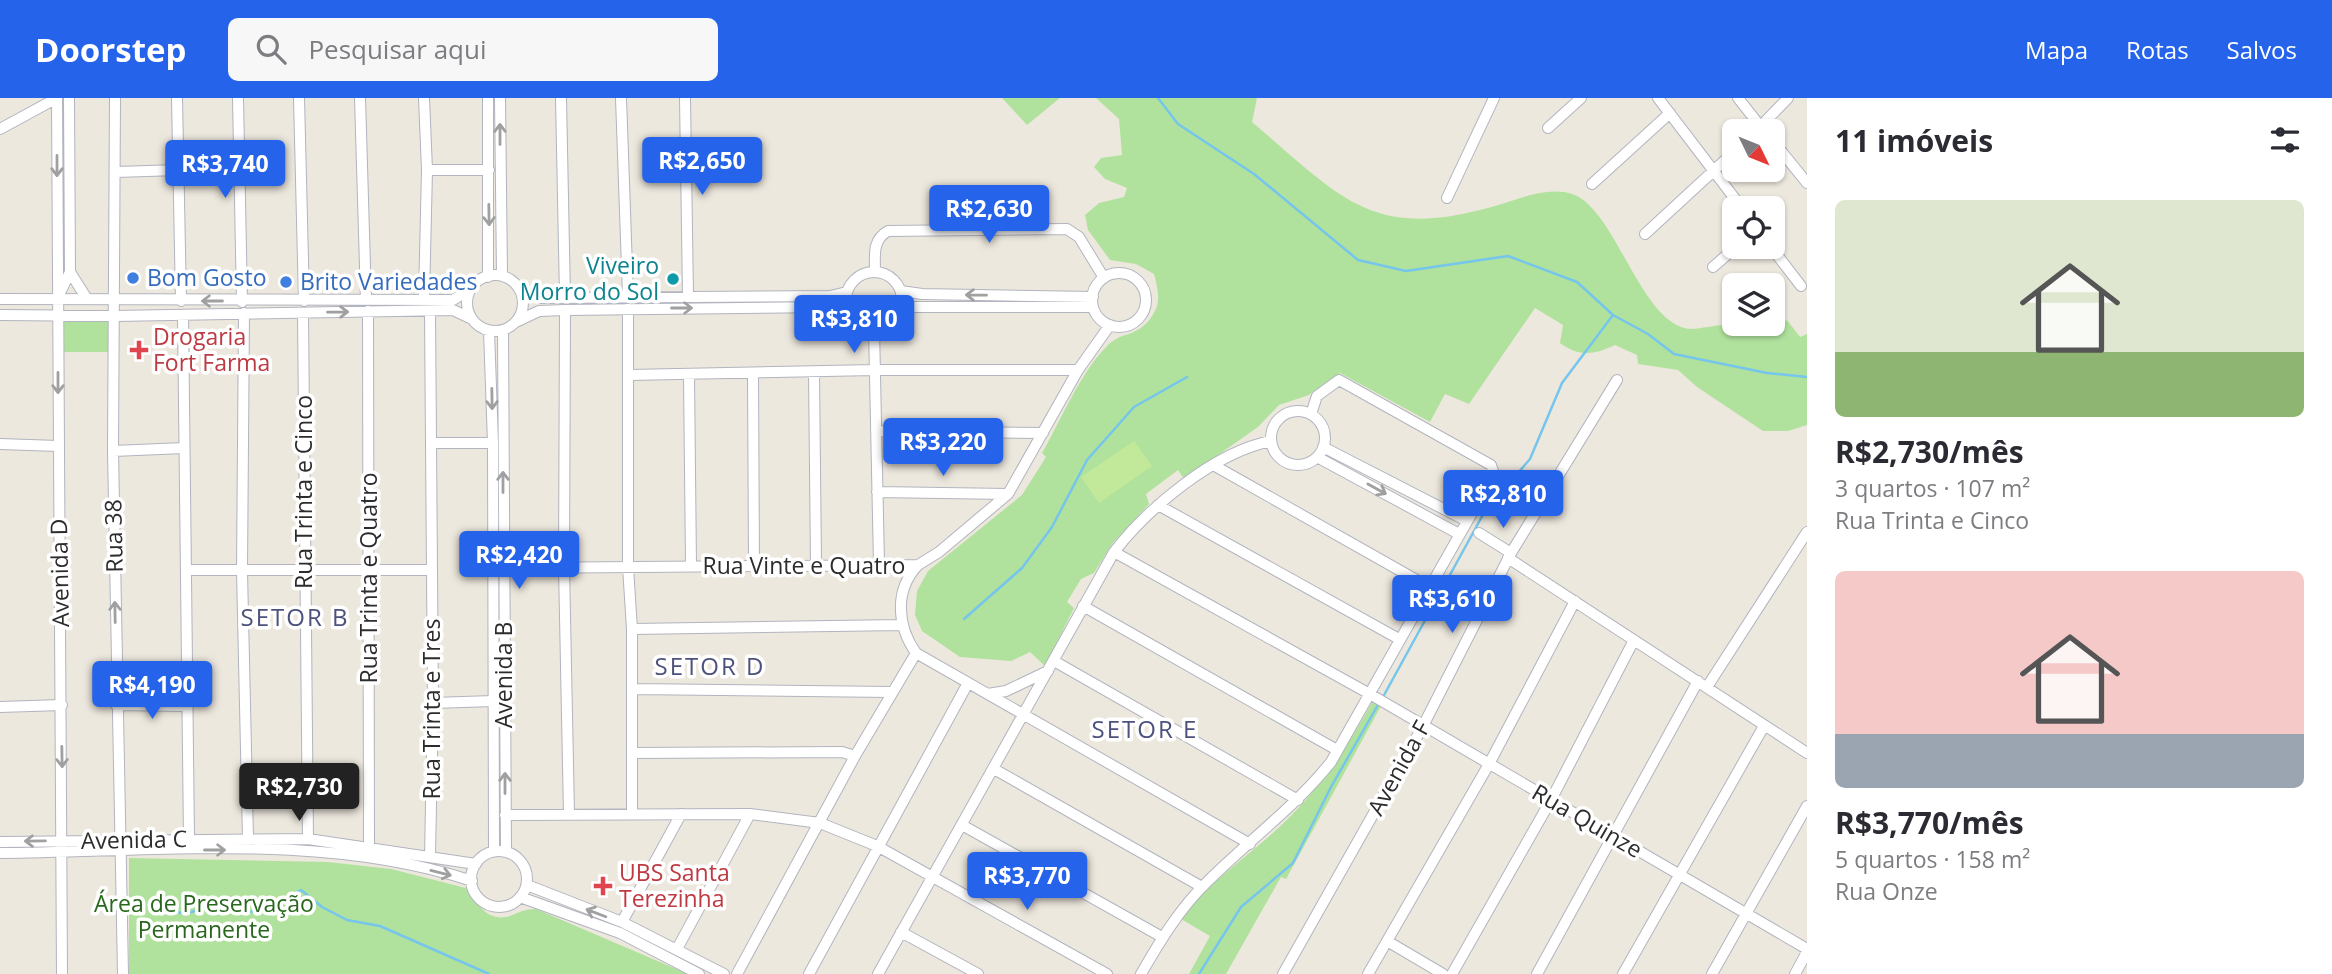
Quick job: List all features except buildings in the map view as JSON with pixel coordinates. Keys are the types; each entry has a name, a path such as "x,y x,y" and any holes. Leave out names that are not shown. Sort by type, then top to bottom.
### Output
{"street":[{"name":"Avenida D","path":"57,98 62,974"},
{"path":"0,129 57,98"},
{"name":"Avenida D","path":"58,298 70,272 69,98"},
{"name":"Rua 38","path":"114,98 116,172 113,451 123,974"},
{"path":"177,98 181,301"},
{"path":"238,98 242,302"},
{"path":"299,98 304,301"},
{"name":"Rua Trinta e Quatro","path":"360,98 367,306 369,846"},
{"path":"424,298 427,170 425,98"},
{"path":"488,98 488,277"},
{"path":"500,98 502,276"},
{"path":"561,98 565,298"},
{"path":"621,98 628,296"},
{"path":"685,98 688,296"},
{"path":"1447,198 1494,98"},
{"path":"1548,128 1581,98"},
{"path":"1658,98 1733,196"},
{"path":"1738,98 1752,119"},
{"path":"1770,119 1788,98"},
{"path":"1592,184 1670,113"},
{"path":"1785,156 1807,183"},
{"path":"1645,234 1722,164"},
{"path":"116,172 178,170"},
{"path":"427,170 489,170"},
{"path":"875,272 875,246 880,235 888,231 1067,229 1079,237 1104,278"},
{"path":"1713,267 1722,259"},
{"path":"1780,259 1801,286"},
{"path":"70,272 87,299"},
{"path":"875,272 890,276 901,291 902,307 891,322 874,328 859,324 848,310 847,292 858,277 875,272"},
{"path":"1122,273 1130,275 1143,288 1145,306 1136,321 1128,325 1110,325 1096,315 1093,302 1104,278 1122,273"},
{"path":"0,315 303,313 424,298 453,300 488,277 502,276 520,290 541,298 830,296 847,292"},
{"path":"472,288 467,304 472,319"},
{"path":"517,321 523,305 520,290"},
{"path":"901,291 1093,302"},
{"path":"0,299 304,301 430,311 453,310 489,331 503,330 539,311 825,307 848,310"},
{"path":"100,300 100,316"},
{"path":"902,307 1093,302"},
{"path":"628,309 632,812"},
{"path":"565,310 564,567 569,814"},
{"name":"Rua Trinta e Tres","path":"430,311 433,703 430,856"},
{"path":"244,313 242,571 248,839"},
{"name":"Rua Trinta e Cinco","path":"303,313 308,839"},
{"path":"183,314 189,839"},
{"name":"Rua Vinte e Quatro","path":"503,568 918,565 939,552 1008,494 1078,370 1110,325"},
{"path":"874,328 879,564"},
{"name":"Avenida B","path":"503,330 506,852"},
{"name":"Avenida B","path":"489,331 493,443 494,851"},
{"path":"629,375 875,369 1078,370"},
{"path":"814,372 816,565"},
{"path":"753,373 754,566"},
{"path":"689,375 691,566"},
{"path":"1141,974 1163,937 1202,887 1298,800 1376,698 1399,639 1494,474 1491,465 1339,380 1317,396 1311,414"},
{"name":"Avenida F","path":"1283,974 1423,726 1510,555 1617,380"},
{"path":"1295,411 1311,414 1322,425 1323,447 1317,457 1302,464 1285,461 1273,449 1271,441 1275,424 1280,418 1295,411"},
{"path":"876,431 1042,433"},
{"path":"878,974 1114,552 1134,526 1158,505 1215,466 1252,445 1271,441"},
{"path":"431,443 493,443"},
{"path":"0,444 58,446"},
{"path":"1323,447 1467,521"},
{"path":"113,451 184,448"},
{"path":"1317,457 1459,534"},
{"path":"1215,466 1429,587"},
{"path":"877,492 1008,494"},
{"path":"1158,505 1399,639"},
{"path":"1537,974 1702,684 1807,532"},
{"path":"1479,533 1634,640 1807,753"},
{"name":"Rua Quinze","path":"1114,552 1376,698 1807,950"},
{"path":"918,565 906,580 901,601 902,625 916,653 1250,844"},
{"path":"186,570 432,569"},
{"path":"1368,974 1489,764 1576,601"},
{"path":"1083,606 1337,750"},
{"path":"632,629 902,625"},
{"path":"1452,974 1551,800 1634,640"},
{"path":"737,974 855,756 916,653"},
{"path":"988,694 1006,691 1051,666"},
{"path":"1051,666 1298,800"},
{"path":"809,974 968,683"},
{"path":"632,689 891,692"},
{"path":"433,703 493,701"},
{"path":"0,707 62,705"},
{"path":"116,705 188,706"},
{"path":"1623,974 1764,726"},
{"path":"633,753 842,752 855,756"},
{"path":"994,769 1202,887"},
{"path":"1712,974 1807,806"},
{"path":"505,815 632,812 750,814 820,823 877,846 1107,974"},
{"path":"622,922 681,814"},
{"path":"677,949 750,814"},
{"path":"962,825 1163,937"},
{"name":"Avenida C","path":"0,842 308,839 476,864"},
{"path":"494,851 506,852 520,859 525,867 527,885 520,897 509,905 493,906 478,897 472,881 476,864 494,851"},
{"name":"Avenida C","path":"0,853 319,852 418,867 472,881"},
{"path":"527,885 622,922 724,974"},
{"path":"520,897 620,933 699,974"},
{"path":"901,932 978,974"},
{"path":"1387,941 1443,974"},
{"path":"1795,974 1807,950"}],"green space":[{"path":"1002,98 1060,98 1027,125"},
{"path":"1096,98 1257,98 1252,122 1335,191 1360,206 1387,215 1417,219 1453,216 1543,192 1572,194 1587,203 1600,218 1651,301 1665,317 1681,327 1696,329 1722,325 1722,336 1785,336 1787,320 1800,337 1807,334 1807,425 1788,431 1763,431 1697,387 1678,370 1638,364 1637,355 1615,345 1587,353 1567,348 1560,343 1563,325 1535,308 1469,404 1445,394 1430,422 1340,373 1309,395 1279,405 1258,427 1184,479 1178,470 1146,494 1149,504 1112,544 1094,573 1081,579 1067,602 1074,608 1045,666 1030,652 1011,661 960,657 922,631 915,615 917,591 928,571 1022,495 1046,457 1042,453 1089,368 1114,340 1143,326 1157,307 1158,293 1154,274 1136,264 1110,260 1088,230 1085,215 1099,203 1124,197 1127,188 1105,179 1094,167 1101,158 1122,155 1119,119"},
{"path":"64,321 112,321 111,352 64,352"},
{"path":"1134,441 1152,466 1099,503 1081,477"},
{"path":"1373,701 1381,706 1286,879 1281,877 1226,974 1189,974 1210,936 1181,919 1214,883 1275,831 1304,802 1341,754"},
{"name":"Área de Preservação Permanente","path":"129,858 328,862 391,869 466,888 484,910 495,917 536,909 688,974 129,974"}],"waterway":[{"path":"1158,98 1178,124 1254,174 1358,260 1406,271 1508,256 1577,282 1613,315 1648,334 1674,354 1767,373 1807,377"},
{"path":"1383,697 1485,511 1530,459 1562,383 1613,315"},
{"path":"964,619 1022,568 1052,527 1087,460 1134,407 1187,377"},
{"path":"1199,974 1241,907 1293,863 1331,787 1379,703"},
{"path":"155,904 184,914 209,907 244,913 268,908 301,890 322,907 347,920 380,926 489,974"}],"place":[{"name":"Bom Gosto","path":"133,278"},
{"name":"Viveiro Morro do Sol","path":"673,279"},
{"name":"Brito Variedades","path":"286,282"},
{"name":"Drogaria Fort Farma","path":"139,350"},
{"name":"UBS Santa Terezinha","path":"603,886"}],"district":[{"name":"SETOR B","path":"295,618"},
{"name":"SETOR D","path":"710,667"},
{"name":"SETOR E","path":"1145,730"}]}
